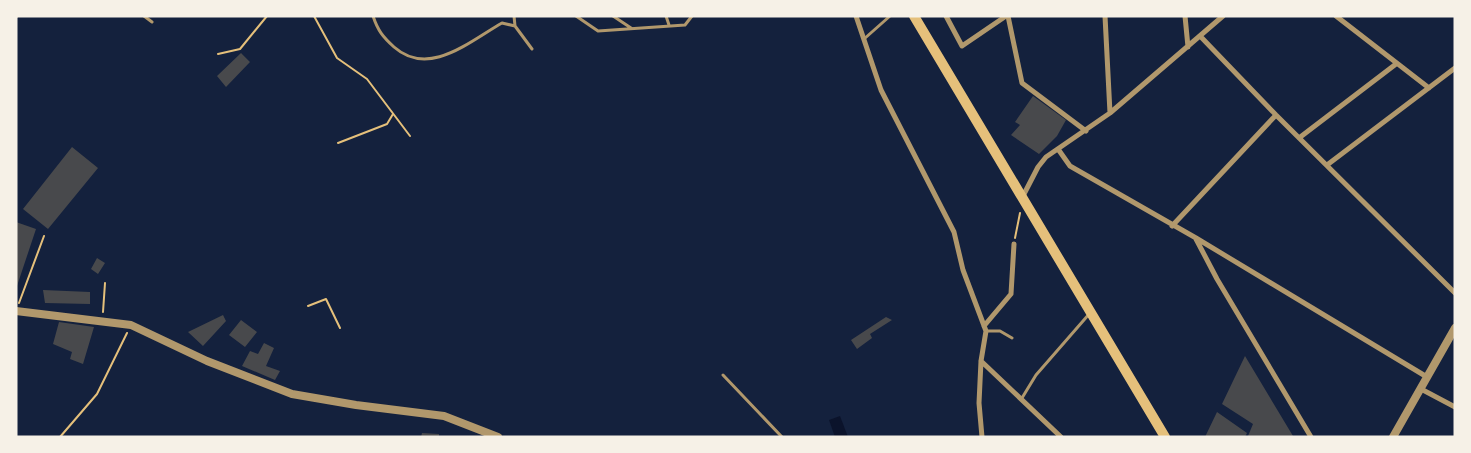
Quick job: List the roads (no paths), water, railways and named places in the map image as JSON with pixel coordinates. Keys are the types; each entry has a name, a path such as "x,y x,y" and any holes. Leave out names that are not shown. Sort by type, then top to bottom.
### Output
{"main road":[{"path":"914,16 1165,437"}],"street":[{"path":"856,16 862,40 881,90 954,232 963,270 985,329 979,402 982,436"},
{"path":"946,16 962,46 1007,16 1022,82 1086,130"},
{"path":"1105,16 1110,113"},
{"path":"1185,16 1188,47"},
{"path":"1023,196 1038,166 1046,157 1110,113 1201,37 1223,16"},
{"path":"1336,16 1429,88"},
{"path":"1201,37 1276,115 1455,293"},
{"path":"1299,138 1396,64"},
{"path":"1327,165 1455,68"},
{"path":"1172,226 1276,115"},
{"path":"1058,149 1070,166 1196,238 1427,377"},
{"path":"1196,238 1217,279 1312,437"},
{"path":"985,329 1011,294 1014,244"},
{"path":"16,312 131,325 207,361 292,394 356,405 444,416 498,437"},
{"path":"1393,437 1455,328"},
{"path":"981,360 1061,437"},
{"path":"1421,389 1455,407"}],"lane":[{"path":"144,16 152,22"},
{"path":"373,16 378,33 400,52 417,60 436,60 502,23 515,26"},
{"path":"514,16 515,26 532,49"},
{"path":"576,16 598,31 686,25 692,16"},
{"path":"613,16 631,28"},
{"path":"666,16 669,25"},
{"path":"862,40 890,16"},
{"path":"1022,398 1036,375 1090,313"},
{"path":"985,329 1000,331 1012,338"},
{"path":"723,375 782,437"},
{"path":"977,437 982,436"}],"water":[{"path":"840,416 848,437 835,437 829,420"}]}
